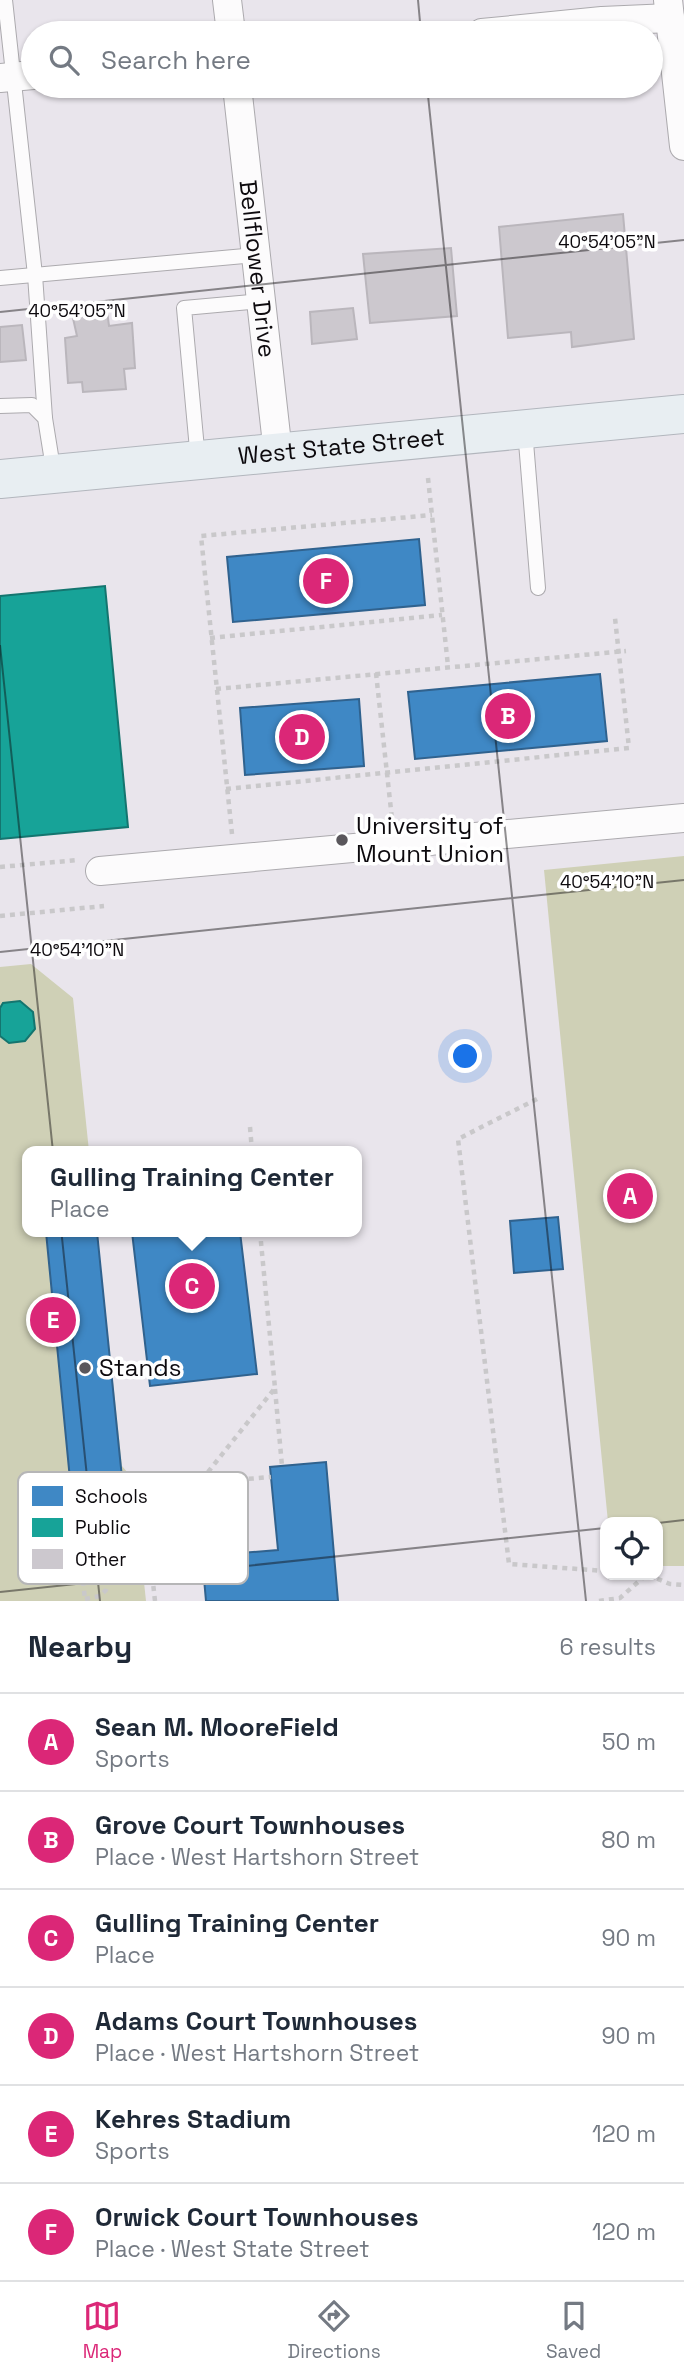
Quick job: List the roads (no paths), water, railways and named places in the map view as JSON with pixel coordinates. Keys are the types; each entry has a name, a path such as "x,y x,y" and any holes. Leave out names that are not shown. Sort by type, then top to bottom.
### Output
{"highway":[{"name":"West State Street","path":"0,479 684,414"}],"street":[{"path":"227,0 230,21"},
{"path":"576,21 669,9 680,65 684,146"},
{"name":"Bellflower Drive","path":"238,98 278,453"},
{"path":"100,871 684,818"}],"lane":[{"path":"5,0 16,76 35,275 45,418 54,474"},
{"path":"0,278 256,255"},
{"path":"198,460 184,308 261,300"},
{"path":"0,406 32,405 45,418"},
{"path":"525,429 537,587"}],"place":[{"name":"Orwick Court Townhouses","path":"326,581"},
{"name":"Grove Court Townhouses","path":"508,716"},
{"name":"Adams Court Townhouses","path":"302,737"},
{"name":"University of Mount Union","path":"342,840"},
{"name":"Sean M. MooreField","path":"630,1196"},
{"name":"Gulling Training Center","path":"192,1286"},
{"name":"Kehres Stadium","path":"53,1320"},
{"name":"Stands","path":"85,1368"}]}
